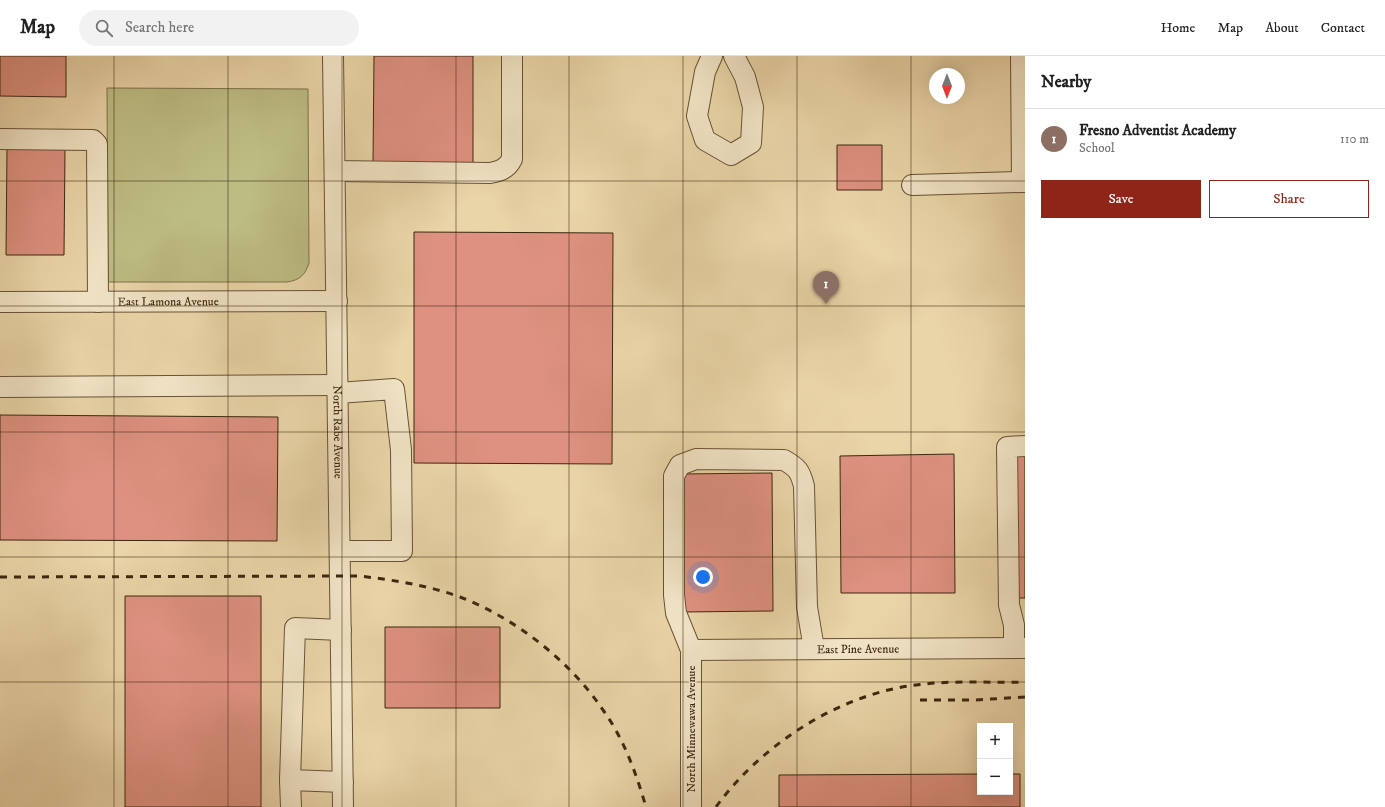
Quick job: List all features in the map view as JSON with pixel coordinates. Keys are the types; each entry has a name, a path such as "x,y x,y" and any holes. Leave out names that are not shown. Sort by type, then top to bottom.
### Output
{"street":[{"name":"North Rabe Avenue","path":"333,56 343,807"},
{"path":"334,171 490,173 500,171 508,166 512,159 512,56"},
{"path":"712,56 705,72 697,116 705,140 731,155 751,143 753,107 745,76 734,56"},
{"path":"912,185 1024,182 1021,56"},
{"path":"0,139 93,140 97,144 98,302"},
{"name":"East Lamona Avenue","path":"0,302 337,301"},
{"path":"0,387 394,389 401,450 402,551 340,551"},
{"path":"1019,648 1014,625 1017,605 1007,447 1025,446"},
{"path":"691,650 676,613 674,595 674,476 680,465 696,459 784,460 795,466 801,473 804,486 806,596 814,649"},
{"path":"291,807 290,780 295,628 341,630"},
{"name":"East Pine Avenue","path":"691,650 1019,648"},
{"name":"North Minnewawa Avenue","path":"691,650 691,807"},
{"path":"290,780 342,782"}],"shaded area":[{"path":"107,88 308,89 309,263 306,271 299,278 287,282 108,282"}],"building":[{"path":"0,56 66,56 66,97 0,96"},
{"path":"374,56 473,56 473,163 373,162"},
{"path":"837,145 882,145 882,190 837,190"},
{"path":"7,149 65,149 64,255 6,255"},
{"path":"414,232 613,233 612,464 414,463"},
{"path":"0,415 278,417 277,541 0,540"},
{"path":"954,454 955,593 841,593 840,456"},
{"path":"1025,456 1025,598 1012,598 1011,457"},
{"path":"772,473 773,611 683,612 682,474"},
{"path":"125,596 261,596 261,807 125,807"},
{"path":"385,627 500,627 500,708 385,708"},
{"path":"977,774 977,795 1013,795 1013,774 1020,774 1020,807 779,807 779,775"}],"railway":[{"path":"0,577 359,576 384,579 435,589 460,597 481,606 521,629 558,658 590,692 610,721 623,744 634,769 646,807"},
{"path":"716,807 734,784 755,763 779,744 804,726 831,711 859,699 887,690 930,683 1025,682"},
{"path":"920,700 975,700 1025,697"}],"place":[{"name":"Fresno Adventist Academy","path":"826,304"}]}
